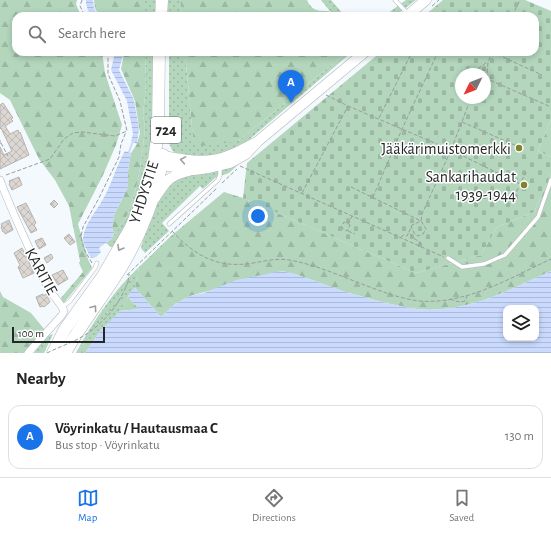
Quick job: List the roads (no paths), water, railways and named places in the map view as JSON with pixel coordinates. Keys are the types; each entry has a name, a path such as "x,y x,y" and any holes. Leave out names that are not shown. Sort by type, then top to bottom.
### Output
{"main road":[{"path":"162,0 162,12"},
{"path":"412,12 426,0"},
{"name":"YHDYSTIE","path":"99,272 130,229 160,160 158,132 159,56"},
{"name":"YHDYSTIE","path":"66,353 76,333 97,304 125,270 149,206 160,160 166,124 164,56"},
{"path":"149,206 170,177 220,162 245,147 258,142 366,56"},
{"path":"160,160 220,162"},
{"path":"160,160 194,170"},
{"name":"724","path":"53,353 65,329 99,272"}],"street":[{"name":"KARITIE","path":"3,178 9,204 26,243 50,290 64,311 28,353"}],"lane":[{"path":"395,0 405,12"},
{"path":"169,224 218,180 220,175 220,162"},
{"path":"448,258 462,267 484,264 505,255 538,217 551,180"},
{"path":"62,307 99,272 97,263"}],"water":[{"path":"86,0 93,0 96,12 89,12"},
{"path":"114,56 123,56 119,70 134,100 139,129 137,144 131,141 133,134 127,101 111,70"},
{"path":"125,151 131,153 128,171 128,187 114,215 112,228 114,233 111,239 99,248 101,252 96,257 91,258 84,243 84,233 88,222 106,193"},
{"path":"282,271 349,293 383,302 417,309 435,310 453,308 487,299 551,271 551,353 85,353 101,330 120,311 139,309 128,297 131,291 135,288 161,317 175,304 190,296 204,293 236,280"}],"waterway":[{"path":"129,152 133,141"}],"place":[{"name":"Vöyrinkatu / Hautausmaa C","path":"291,103"},
{"name":"Jääkärimuistomerkki","path":"519,148"},
{"name":"Sankarihaudat 1939-1944","path":"524,185"}]}
